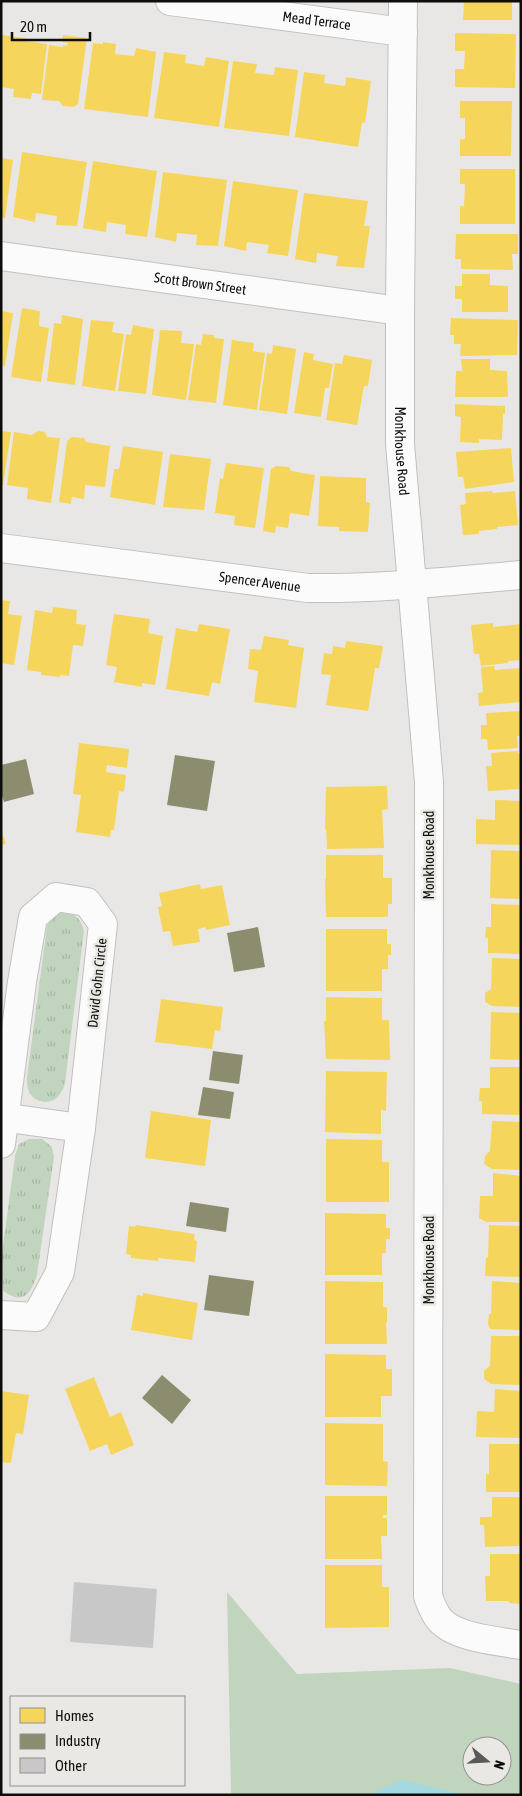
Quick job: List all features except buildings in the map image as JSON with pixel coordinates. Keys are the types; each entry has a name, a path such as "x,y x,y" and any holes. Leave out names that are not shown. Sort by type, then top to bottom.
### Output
{"street":[{"name":"Mead Terrace","path":"170,1 403,32"},
{"name":"Monkhouse Road","path":"403,1 400,444 429,782 428,1596 434,1611 442,1622 452,1629 464,1634 521,1646"},
{"name":"Scott Brown Street","path":"1,256 400,311"},
{"name":"Spencer Avenue","path":"1,548 308,588 412,584 521,575"},
{"name":"David Gohn Circle","path":"1,1144 22,982 33,917 56,897 87,902 103,924 81,1128 60,1272 36,1317 1,1315"},
{"path":"3,1117 81,1128"}],"green space":[{"path":"61,913 73,915 79,919 84,931 65,1083 56,1098 52,1101 42,1102 30,1094 27,1077 47,926 53,917"},
{"path":"29,1139 42,1139 52,1147 54,1157 37,1275 29,1293 25,1296 16,1297 3,1291 1,1261 15,1156 19,1144"},
{"path":"227,1592 297,1674 450,1668 521,1684 521,1795 231,1795"}],"water":[{"path":"402,1780 467,1795 374,1795 376,1791"}]}
